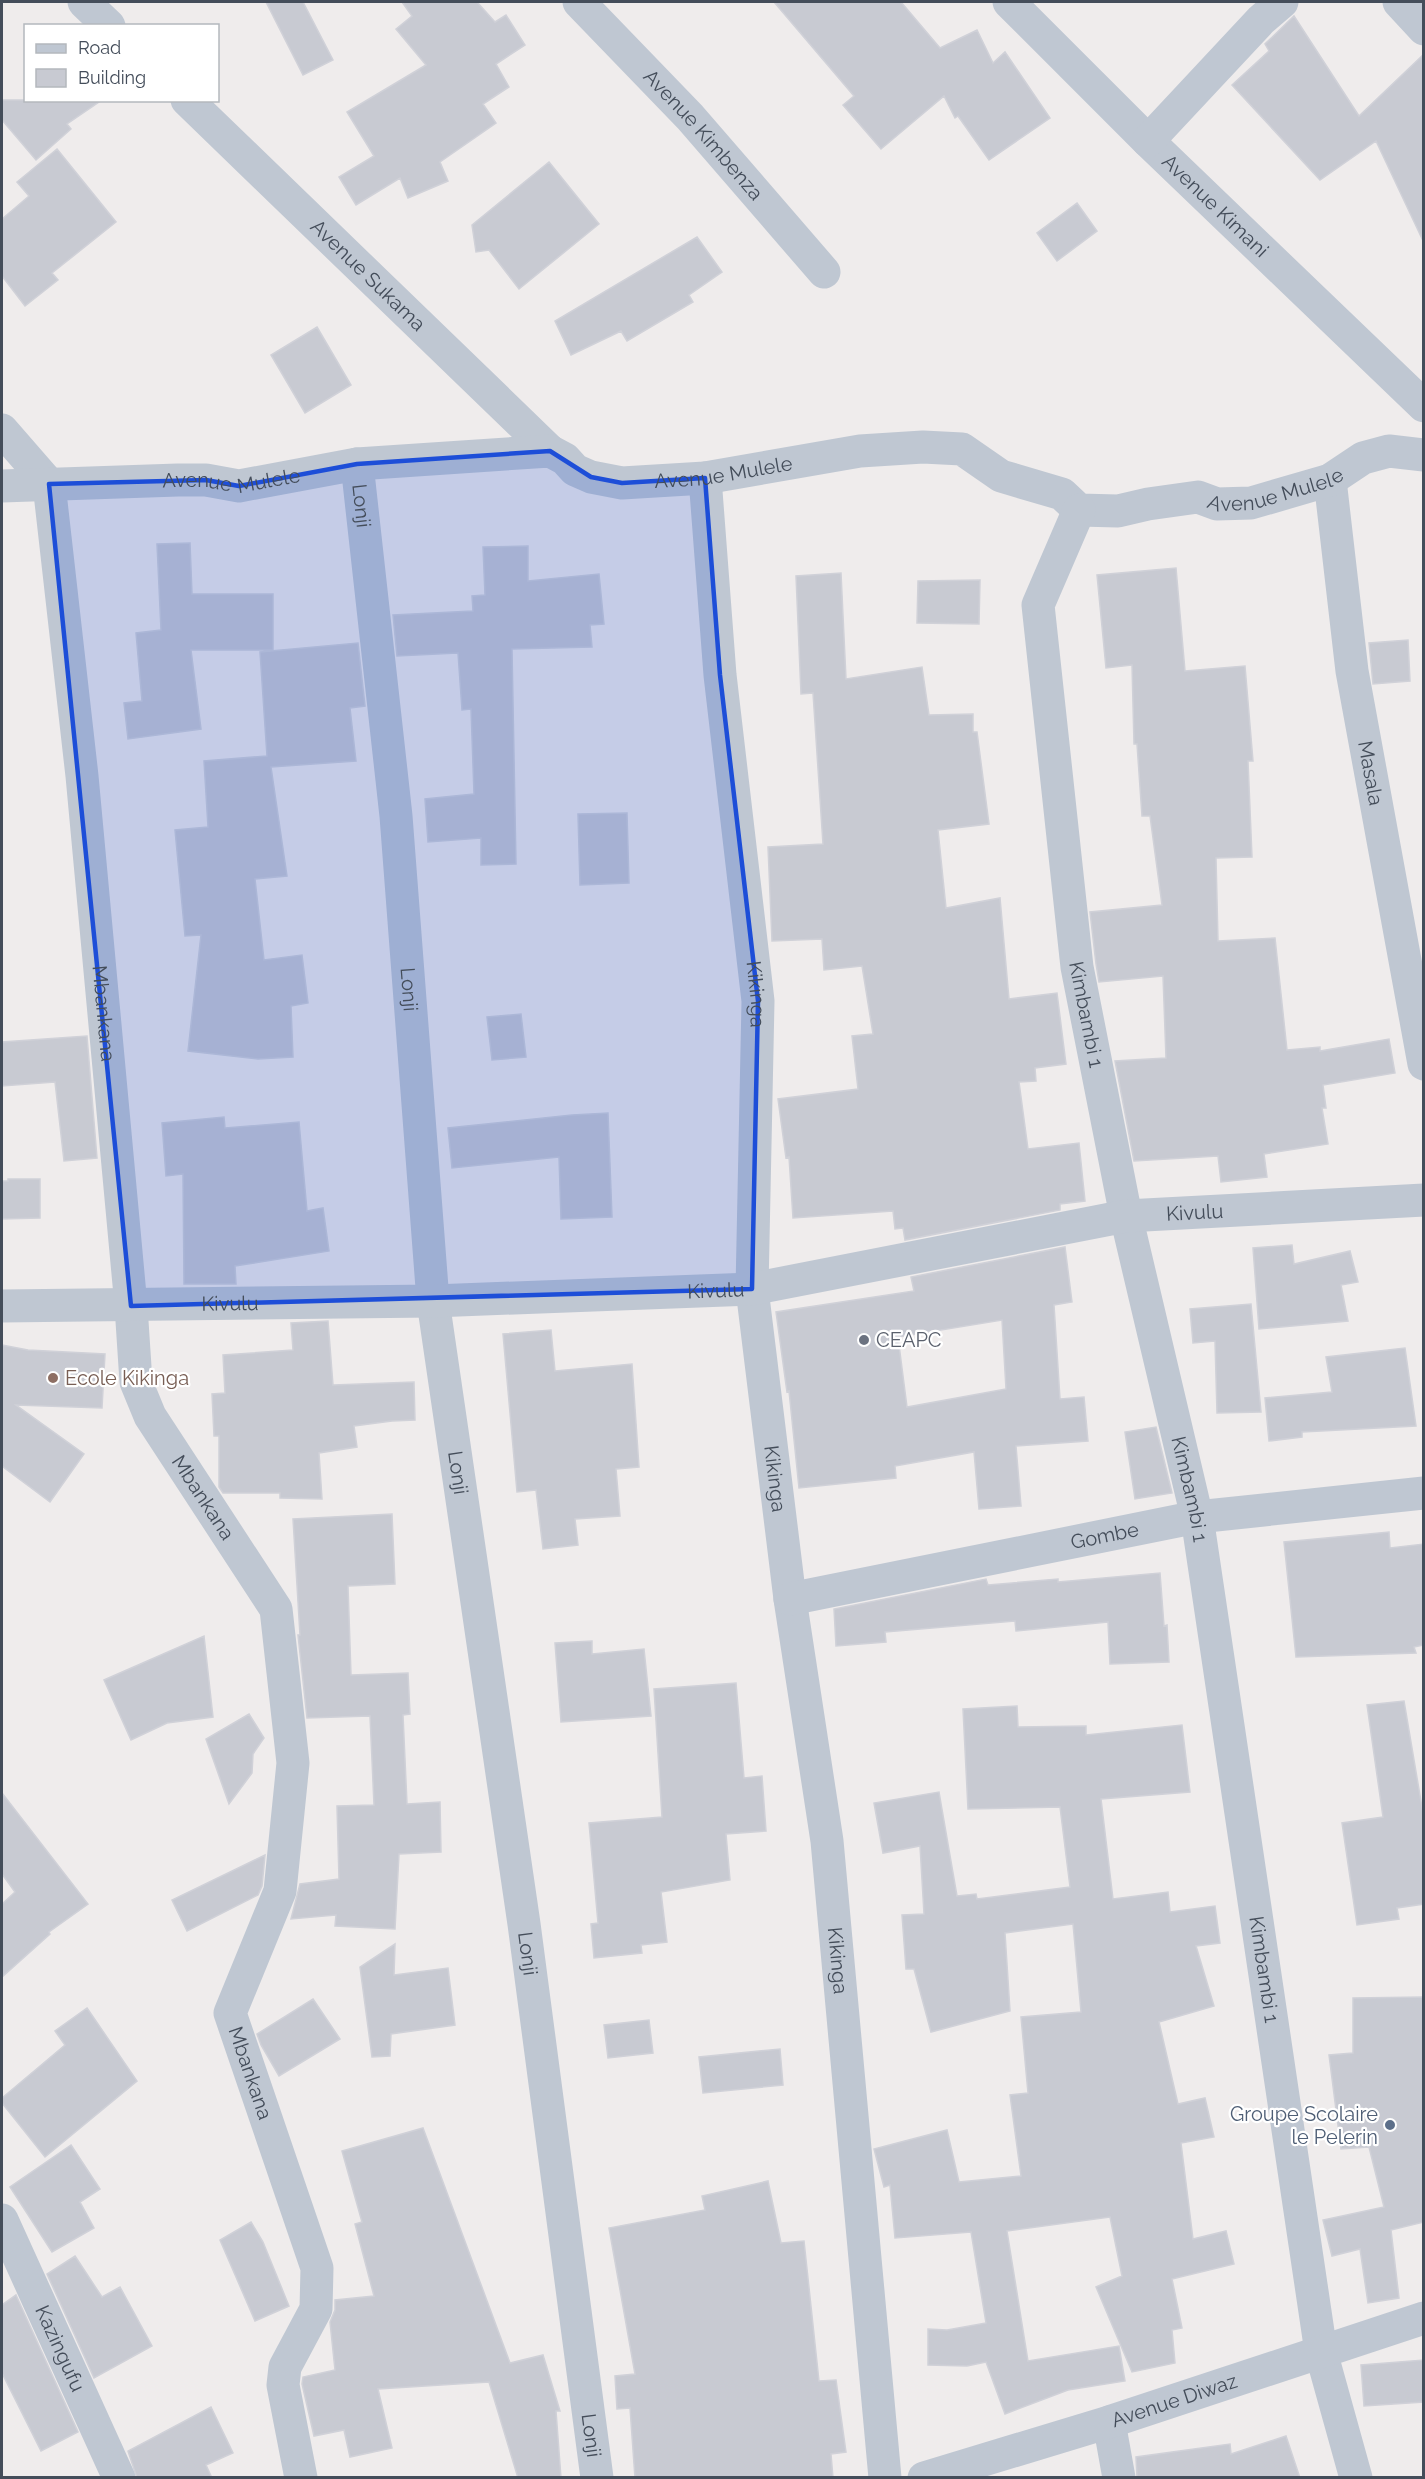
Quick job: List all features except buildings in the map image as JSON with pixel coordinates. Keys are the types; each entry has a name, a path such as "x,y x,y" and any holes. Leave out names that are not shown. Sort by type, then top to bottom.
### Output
{"street":[{"path":"84,2 107,24"},
{"name":"Avenue Kimbenza","path":"579,2 690,117 824,272"},
{"name":"Avenue Kimani","path":"1009,2 1148,141 1424,406"},
{"path":"1148,141 1261,20 1282,2"},
{"path":"1399,2 1424,29"},
{"name":"Avenue Sukama","path":"189,102 550,451"},
{"path":"2,430 50,484"},
{"name":"Avenue Mulele","path":"2,486 206,480 239,486 357,464 550,451 565,459 575,470 591,477 612,481 657,482 705,478 860,451 923,447 962,449 1000,476 1062,494 1079,510 1118,511 1198,497 1217,504 1251,503 1330,480 1363,459 1389,451 1424,455"},
{"name":"Lonji","path":"357,464 395,804 433,1301 524,1924 597,2478"},
{"name":"Kikinga","path":"705,478 720,675 758,1002 752,1289 790,1599 827,1841 885,2478"},
{"name":"Masala","path":"1330,480 1352,671 1424,1064"},
{"name":"Mbankana","path":"50,484 83,788 136,1382 150,1416 276,1609 293,1763 280,1891 230,2013 316,2268 316,2309 285,2367 283,2385 301,2478"},
{"name":"Kimbambi 1","path":"1079,510 1038,605 1077,967 1125,1216 1197,1517 1322,2352 1356,2478"},
{"name":"Kivulu","path":"2,1306 433,1301 752,1289 1125,1216 1424,1200"},
{"name":"Gombe","path":"790,1599 1197,1517 1424,1492"},
{"name":"Kazingufu","path":"2,2220 119,2478"},
{"name":"Avenue Diwaz","path":"924,2478 1109,2422 1424,2318"},
{"path":"1109,2422 1119,2478"}],"highlighted area":[{"path":"550,451 591,477 622,483 705,478 720,675 758,1001 752,1289 131,1306 49,484 206,480 239,486 357,464"}],"place":[{"name":"CEAPC","path":"864,1340"},
{"name":"Ecole Kikinga","path":"53,1378"},
{"name":"Groupe Scolaire le Pelerin","path":"1390,2125"}]}
